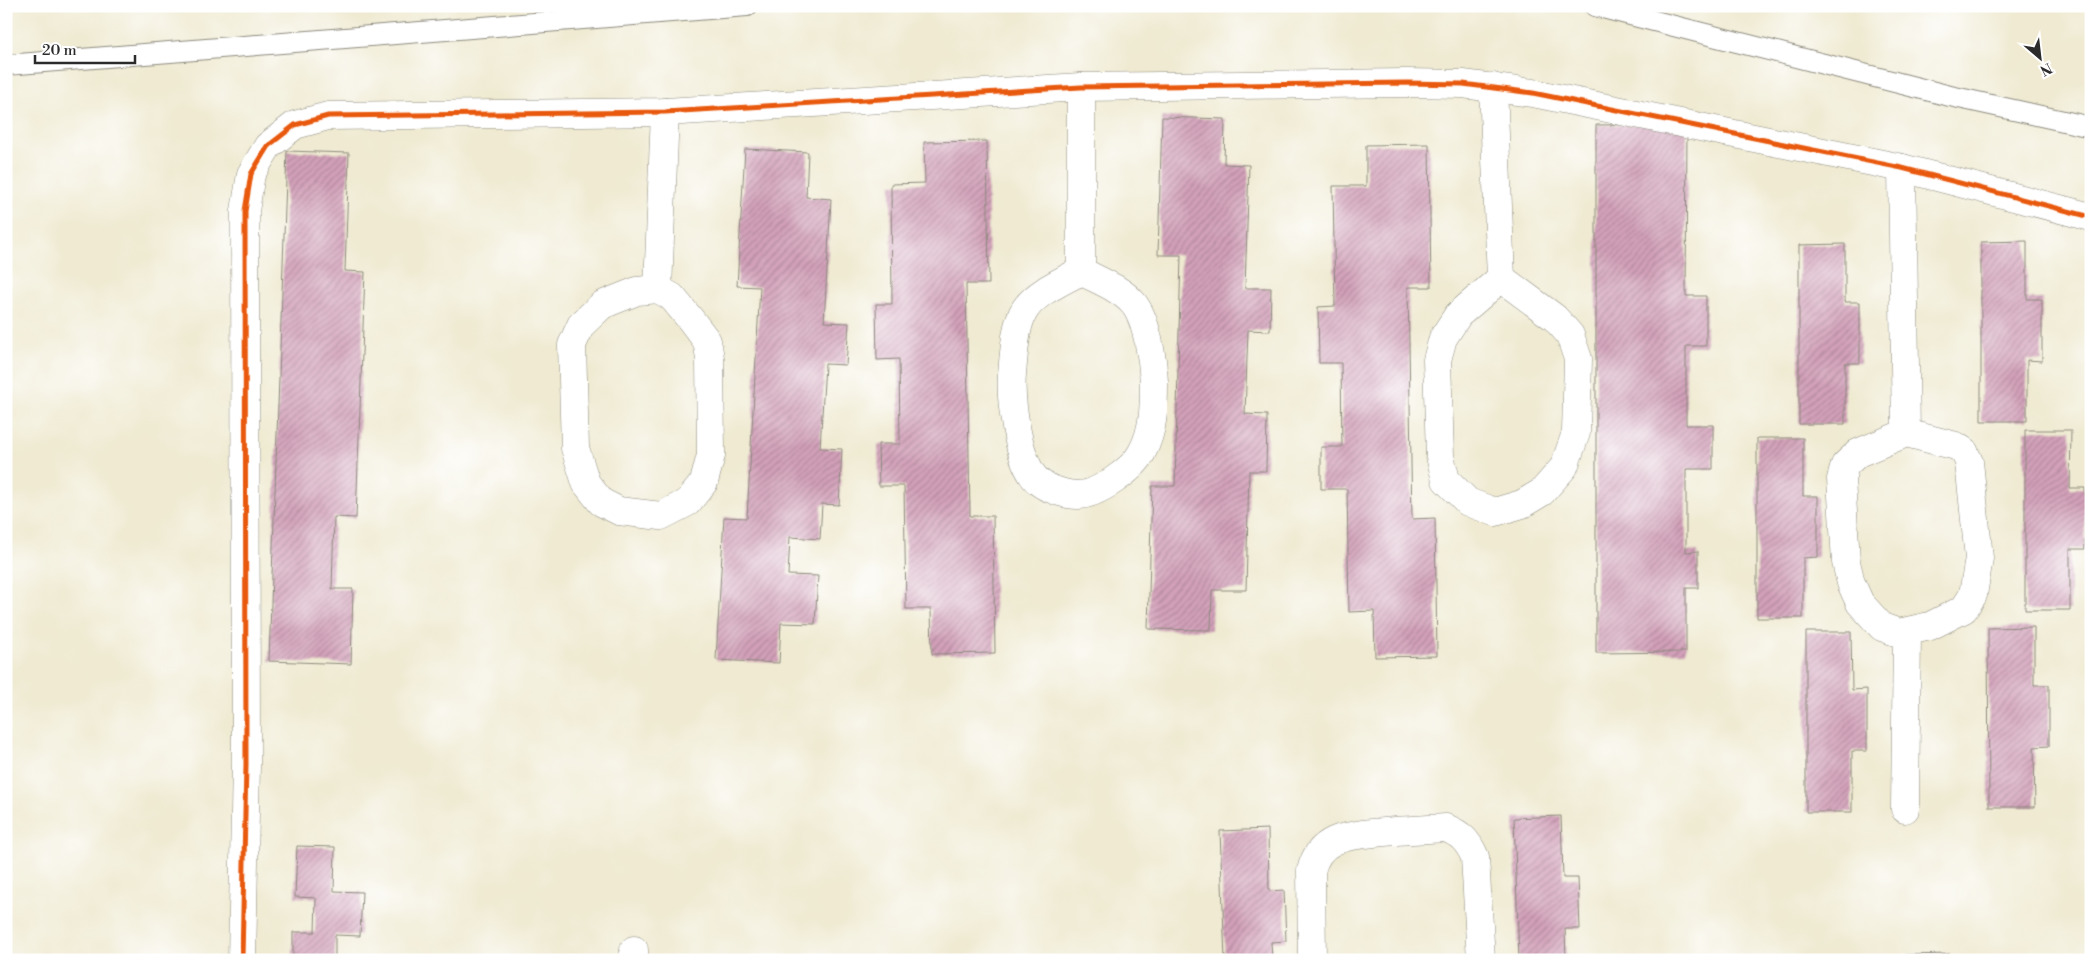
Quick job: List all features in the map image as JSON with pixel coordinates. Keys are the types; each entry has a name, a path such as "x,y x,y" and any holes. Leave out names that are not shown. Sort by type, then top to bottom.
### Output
{"street":[{"path":"242,960 246,764 245,211 251,174 268,146 295,125 328,116 665,112 1080,87 1406,82 1493,87 1533,93 1902,168 2091,217"},
{"path":"1080,87 1081,271"},
{"path":"1493,87 1501,278"},
{"path":"658,289 665,112"},
{"path":"1902,168 1906,433"},
{"path":"1081,271 1133,302 1143,320 1154,371 1154,408 1150,433 1142,454 1122,474 1102,486 1079,495 1060,492 1038,482 1033,474 1019,444 1011,386 1016,329 1025,307 1046,289 1081,271"},
{"path":"1501,278 1555,318 1570,335 1578,359 1576,433 1564,467 1542,492 1522,504 1495,512 1468,502 1446,480 1440,456 1437,360 1443,338 1458,315 1501,278"},
{"path":"658,289 672,298 707,341 710,358 711,455 704,482 688,502 661,516 619,511 601,502 586,483 575,448 572,346 581,325 602,305 637,291 658,289"},
{"path":"1906,433 1956,446 1964,451 1969,462 1979,558 1978,578 1973,595 1964,609 1930,626 1907,632 1899,633 1882,627 1860,603 1851,583 1846,562 1841,511 1841,479 1845,465 1858,453 1906,433"},
{"path":"1905,809 1907,632"},
{"path":"1312,960 1311,871 1322,849 1345,836 1446,828 1461,834 1471,847 1475,857 1481,960"}],"lane":[{"path":"6,65 747,6"},
{"path":"1596,6 1950,96 2091,127"}],"building":[{"path":"1162,117 1225,119 1224,164 1249,165 1245,288 1271,288 1270,331 1248,330 1245,414 1267,415 1266,471 1249,471 1246,590 1212,590 1211,630 1148,629 1152,486 1175,486 1181,255 1158,255"},
{"path":"1687,124 1686,296 1706,296 1706,346 1686,346 1686,425 1713,425 1713,469 1686,469 1686,552 1698,551 1698,588 1686,588 1686,652 1596,653 1596,125"},
{"path":"987,141 989,284 966,284 970,516 993,516 995,653 932,654 931,609 906,609 904,486 879,486 878,444 900,444 899,359 877,360 876,304 892,304 891,184 925,183 924,142"},
{"path":"1429,144 1431,287 1408,287 1412,519 1435,518 1437,656 1375,657 1374,611 1349,612 1347,489 1321,489 1321,447 1342,447 1341,363 1319,363 1318,307 1335,306 1333,186 1366,186 1366,145"},
{"path":"745,149 808,152 806,197 831,199 824,322 849,323 846,365 825,364 820,448 842,449 839,505 822,504 820,539 790,537 788,575 818,576 815,624 781,623 779,663 716,660 724,517 747,518 760,287 737,286"},
{"path":"287,151 349,153 345,271 365,272 356,518 334,517 332,589 353,589 351,664 269,661"},
{"path":"2027,241 2027,299 2042,299 2042,361 2027,360 2027,421 1981,421 1981,242"},
{"path":"1845,244 1845,302 1860,302 1860,363 1845,363 1845,424 1799,424 1799,245"},
{"path":"2025,430 2071,430 2070,488 2085,488 2085,549 2070,549 2070,610 2025,610"},
{"path":"1757,438 1803,438 1803,496 1818,496 1818,557 1803,558 1803,618 1757,618"},
{"path":"2034,627 2034,685 2049,685 2049,746 2034,747 2035,807 1989,807 1988,628"},
{"path":"1806,632 1851,632 1852,690 1867,689 1867,751 1852,751 1852,812 1806,812"},
{"path":"1561,816 1563,878 1578,878 1580,929 1565,929 1566,960 1519,960 1514,818"},
{"path":"1268,829 1269,891 1284,890 1286,941 1271,942 1272,960 1225,960 1220,831"},
{"path":"297,846 335,847 334,891 362,892 360,936 335,935 335,960 293,960 293,932 315,932 316,898 295,897"},
{"path":"1950,954 1950,960 1906,960 1905,955"}],"cycle path":[{"path":"242,960 246,764 245,211 251,174 268,146 295,125 328,116 665,112 1081,87 1463,84 1533,93 1902,168 2091,217"}]}
